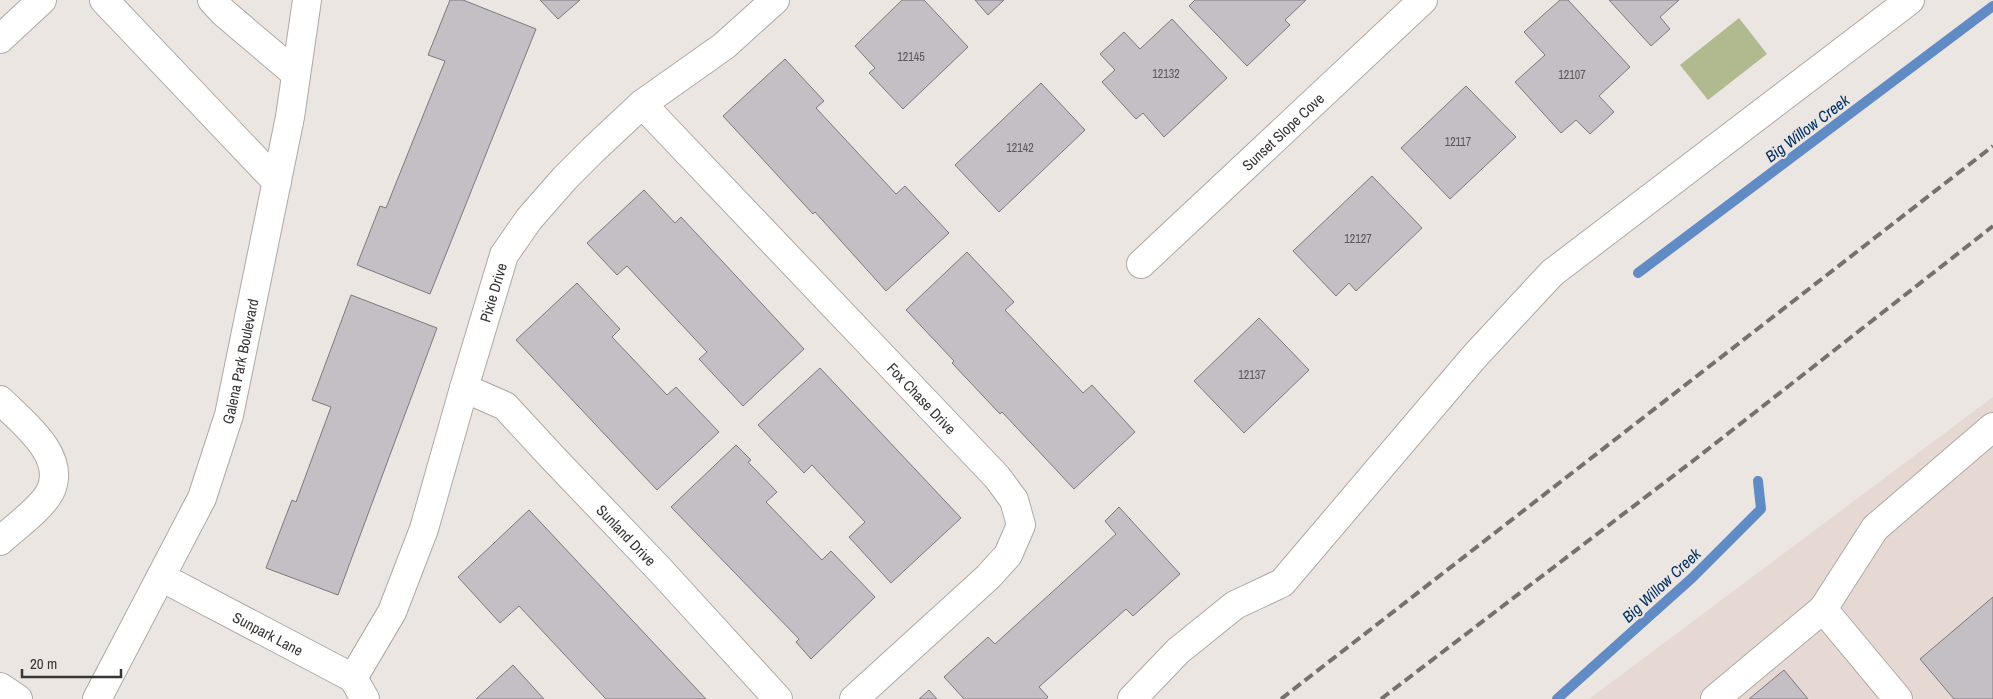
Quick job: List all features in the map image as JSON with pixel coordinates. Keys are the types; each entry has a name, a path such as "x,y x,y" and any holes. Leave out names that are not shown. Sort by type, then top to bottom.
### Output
{"street":[{"path":"0,39 42,0"},
{"path":"104,0 277,182"},
{"path":"212,0 223,12 296,74"},
{"name":"Galena Park Boulevard","path":"98,699 202,498 229,415 290,117 307,0"},
{"name":"Pixie Drive","path":"359,688 392,612 424,529 504,255 529,219 565,178 642,104 724,46 775,0"},
{"name":"Sunset Slope Cove","path":"1141,264 1423,0"},
{"path":"1132,699 1178,651 1235,605 1282,583 1474,357 1552,273 1910,0"},
{"name":"Fox Chase Drive","path":"642,104 997,477 1014,500 1021,525 1008,555 988,577 854,699"},
{"name":"Sunland Drive","path":"464,388 506,406 778,699"},
{"path":"0,400 47,449 53,465 53,480 50,492 39,505 0,541"},
{"path":"1715,699 1824,609 1875,528 1993,427"},
{"name":"Sunpark Lane","path":"162,577 359,688"},
{"path":"1824,609 1898,699"},
{"path":"0,686 18,699"}],"shaded area":[{"path":"1993,397 1993,699 1589,699"}],"green space":[{"path":"1739,18 1767,54 1708,100 1680,65"}],"building":[{"path":"450,0 463,0 536,29 430,294 357,265 380,206 386,208 445,61 428,55"},
{"path":"540,0 580,0 558,19"},
{"path":"902,0 924,0 968,47 903,109 869,73 875,68 855,46"},
{"path":"975,0 1004,0 988,15"},
{"path":"1195,0 1306,0 1285,20 1290,25 1247,66 1189,6"},
{"path":"1560,0 1568,0 1630,67 1599,96 1614,112 1590,134 1576,120 1561,133 1515,82 1545,55 1524,32"},
{"path":"1609,0 1679,0 1660,17 1670,29 1651,46"},
{"path":"1172,19 1227,78 1164,137 1143,113 1136,119 1102,82 1115,70 1100,54 1124,32 1140,49"},
{"path":"785,59 824,101 816,108 896,194 905,186 949,233 886,291 815,212 813,214 723,116"},
{"path":"1041,83 1085,130 999,212 955,165"},
{"path":"1466,86 1516,137 1450,199 1401,148"},
{"path":"1372,176 1422,228 1356,291 1349,283 1336,296 1293,251"},
{"path":"644,190 675,223 681,217 804,349 743,406 699,359 707,352 627,266 617,275 587,243"},
{"path":"967,252 1014,302 1005,310 1083,393 1092,385 1135,432 1074,489 1002,412 1000,414 952,363 954,361 906,310"},
{"path":"577,283 620,329 612,337 667,395 676,387 719,432 657,490 516,340"},
{"path":"351,295 437,328 338,595 266,568 292,500 296,502 331,407 312,400"},
{"path":"1259,318 1309,370 1244,433 1194,381"},
{"path":"820,368 961,518 891,583 849,537 865,522 812,465 804,473 758,425"},
{"path":"736,445 751,460 748,462 777,492 766,502 822,560 831,551 875,597 811,659 796,642 799,639 671,507"},
{"path":"1119,507 1180,574 1133,616 1126,609 1039,687 1048,697 1046,699 964,699 944,677 988,637 995,644 1116,534 1105,521"},
{"path":"529,510 706,699 606,699 519,606 500,623 458,577"},
{"path":"1993,597 1993,699 1954,699 1920,659"},
{"path":"513,665 544,699 476,699"},
{"path":"1784,670 1808,699 1749,699"},
{"path":"929,690 937,699 919,699"}],"waterway":[{"name":"Big Willow Creek","path":"1638,273 1993,6"},
{"name":"Big Willow Creek","path":"1557,699 1692,578 1761,509 1758,481"}],"railway":[{"path":"1281,699 1993,146"},
{"path":"1381,699 1698,457 1993,226"}]}
